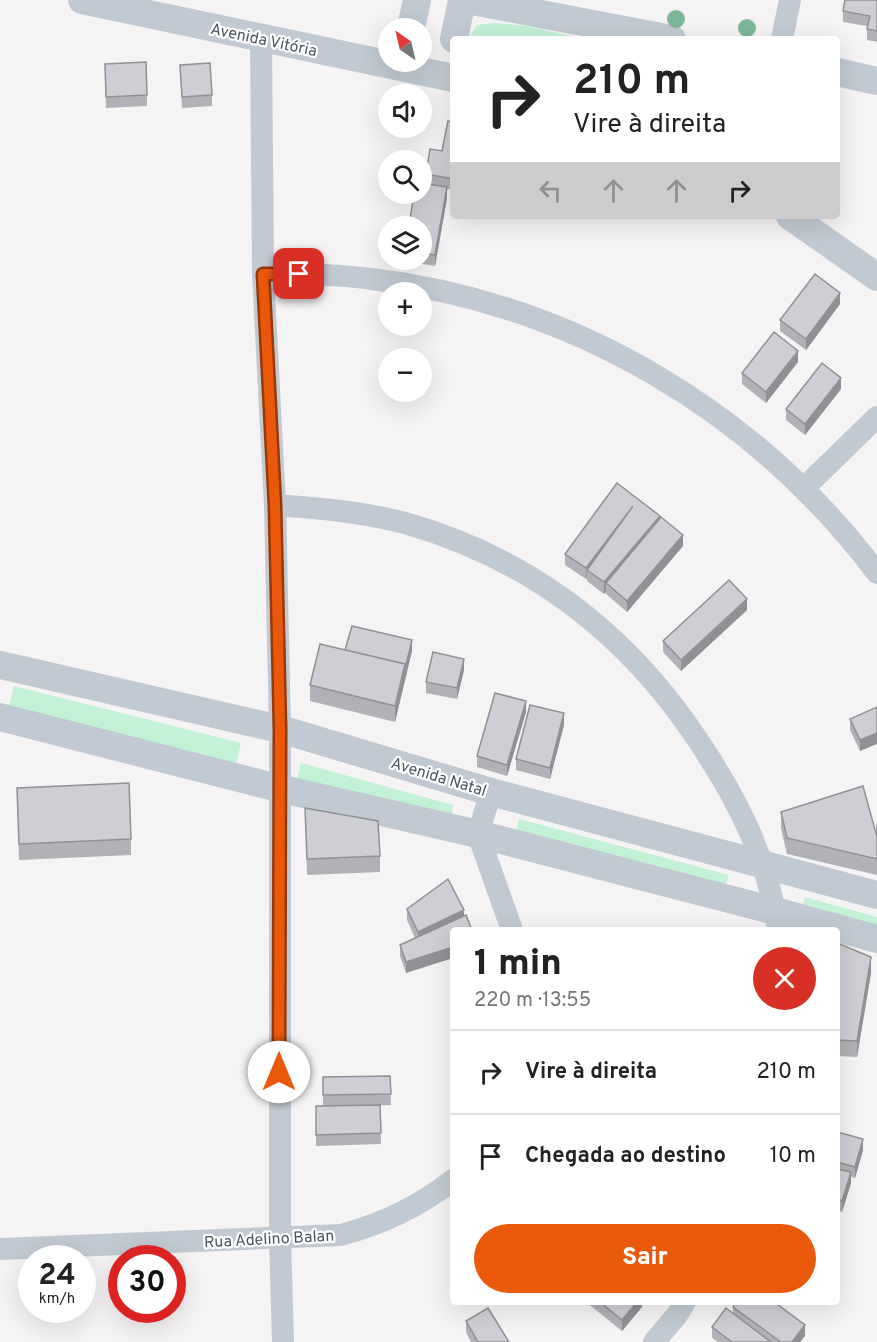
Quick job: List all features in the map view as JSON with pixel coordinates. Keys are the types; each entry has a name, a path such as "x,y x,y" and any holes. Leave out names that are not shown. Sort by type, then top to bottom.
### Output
{"street":[{"name":"Avenida Vitória","path":"82,0 378,60"},
{"path":"413,18 417,0"},
{"path":"455,36 462,0"},
{"path":"467,0 656,36"},
{"path":"783,36 790,0"},
{"path":"261,38 263,274 275,505 280,729 278,788 280,1238 284,1342"},
{"name":"Avenida Vitória","path":"431,72 450,77"},
{"path":"840,73 877,81"},
{"path":"794,219 877,277"},
{"path":"263,274 350,277 425,287 478,300 561,328 630,359 721,417 764,451 842,528 877,573"},
{"path":"804,488 877,417"},
{"path":"275,505 358,513 403,523 448,537 531,576 570,602 606,631 639,663 669,698 722,776 763,863 777,920"},
{"name":"Avenida Natal","path":"0,665 280,729 490,792 877,895"},
{"path":"0,717 278,788 477,834 777,920 814,927"},
{"path":"490,792 477,834 511,927"},
{"path":"840,932 877,939"},
{"name":"Rua Adelino Balan","path":"0,1249 341,1235 377,1224 420,1204 450,1182"},
{"path":"654,1342 683,1305"}],"green space":[{"path":"495,23 528,26 570,36 470,36 477,25"},
{"path":"14,686 241,743 236,764 9,706"},
{"path":"301,763 453,805 451,820 297,781"},
{"path":"519,819 729,875 724,890 515,834"},
{"path":"805,897 877,917 877,934 800,913"}],"building":[{"path":"845,0 877,0 877,31 867,29 870,16 843,11"},
{"path":"146,62 147,95 106,97 105,64"},
{"path":"210,63 212,95 182,97 180,65"},
{"path":"448,121 450,121 450,178 432,175 432,150 430,149 442,151"},
{"path":"432,185 447,187 435,255 432,255 432,216 411,216 412,204 432,204"},
{"path":"815,274 840,293 806,339 780,320"},
{"path":"774,332 798,351 766,392 742,373"},
{"path":"822,363 841,378 805,424 786,409"},
{"path":"617,483 660,516 604,582 587,570 633,506 586,568 565,554"},
{"path":"661,517 683,535 627,601 606,583"},
{"path":"729,580 747,599 681,660 663,641"},
{"path":"352,626 412,640 405,669 405,664 345,650"},
{"path":"320,644 405,664 395,706 310,685"},
{"path":"433,652 464,659 457,688 426,682"},
{"path":"495,693 526,701 507,765 477,756"},
{"path":"530,705 564,713 550,768 516,759"},
{"path":"877,707 877,733 860,740 850,719"},
{"path":"129,783 131,839 19,844 17,788"},
{"path":"863,786 877,837 877,859 787,838 781,812"},
{"path":"305,808 378,821 380,856 307,859"},
{"path":"448,879 464,910 418,932 407,909"},
{"path":"466,915 471,927 450,927 450,948 406,962 400,945"},
{"path":"840,944 871,957 857,1041 840,1040"},
{"path":"390,1076 391,1094 323,1095 323,1077"},
{"path":"380,1105 381,1133 316,1135 316,1106"},
{"path":"840,1133 863,1139 855,1167 840,1163"},
{"path":"840,1170 851,1172 842,1201 840,1200"},
{"path":"604,1305 634,1305 622,1320"},
{"path":"734,1305 778,1305 805,1325 792,1342 781,1342 733,1307"},
{"path":"488,1308 509,1342 478,1342 466,1321"},
{"path":"726,1308 771,1342 732,1342 712,1327"}],"route":[{"path":"279,1072 278,788 280,729 275,505 263,274 299,274"}]}
